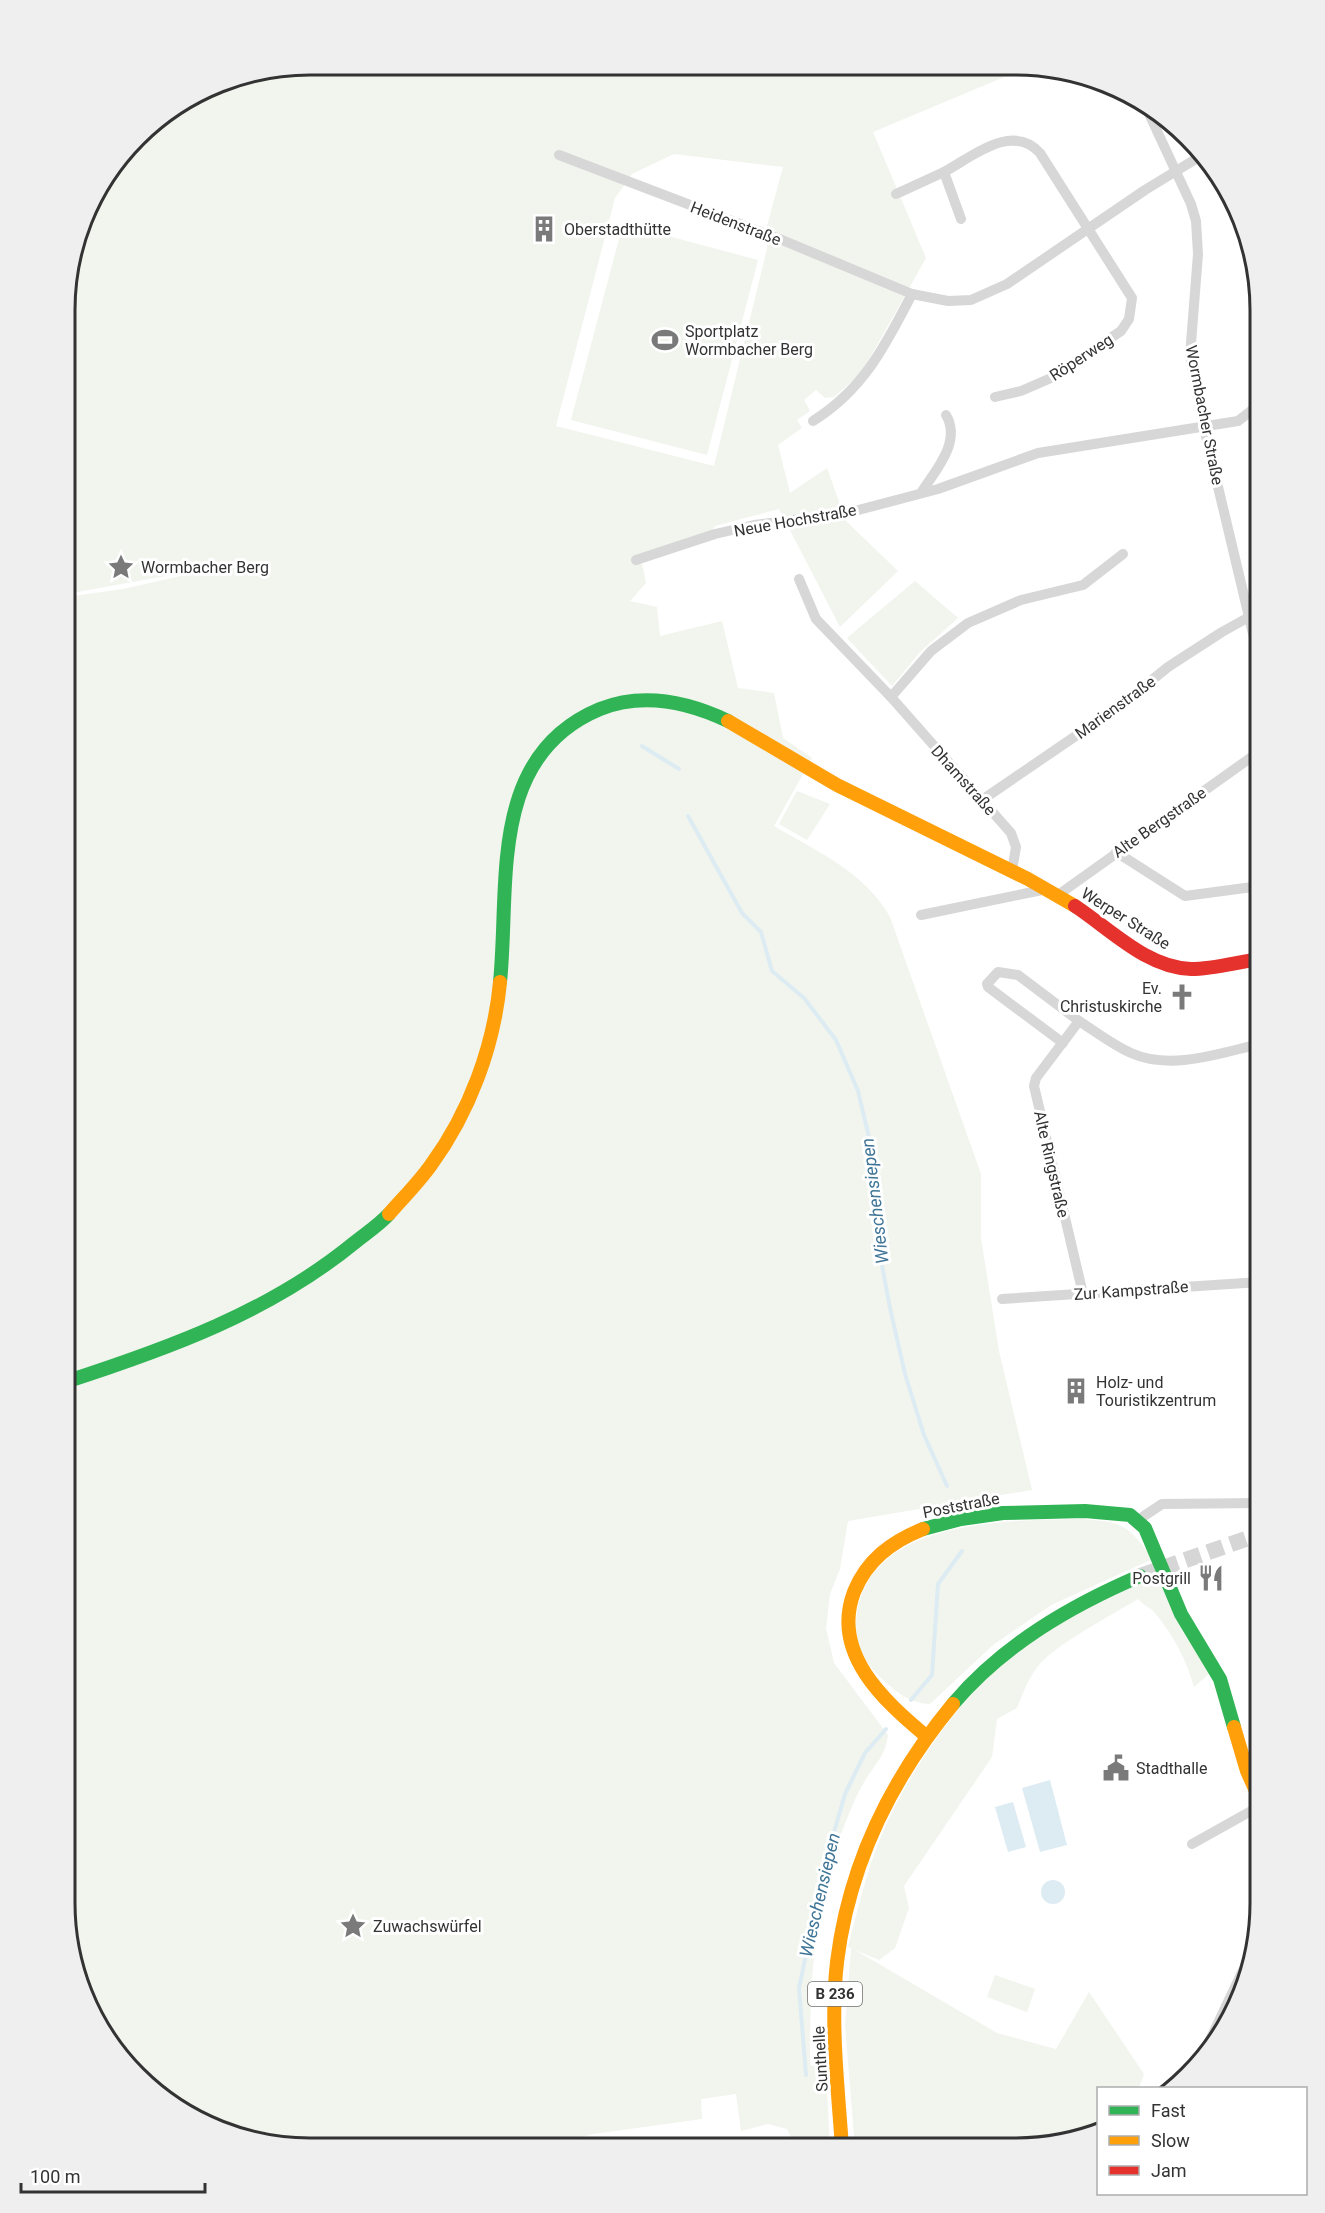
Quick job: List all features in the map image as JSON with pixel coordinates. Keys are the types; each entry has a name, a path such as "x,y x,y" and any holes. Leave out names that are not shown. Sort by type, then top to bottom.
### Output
{"main road":[{"name":"Werper Straße","path":"75,1378 191,1336 303,1280 341,1255 383,1222 435,1164 469,1103 492,1034 499,989 507,852 516,804 535,761 557,736 575,721 600,709 629,701 662,700 694,707 729,721 828,780 1053,892 1149,954 1175,967 1199,968 1250,960"},
{"name":"Poststraße","path":"926,1736 877,1691 856,1662 849,1642 847,1621 854,1586 871,1560 900,1539 935,1526 1020,1512 1119,1512 1138,1520"},
{"path":"1138,1520 1150,1536 1187,1626 1220,1679 1250,1765"},
{"name":"B 236","path":"926,1736 972,1683 1033,1632 1088,1600 1140,1576"},
{"name":"Sunthelle","path":"841,2138 835,2038 836,1981 842,1931 850,1894 867,1843 885,1803 926,1736"}],"street":[{"name":"Wormbacher Straße","path":"1151,118 1191,204 1197,236 1189,338 1190,356 1204,428 1250,621"},
{"path":"896,194 1002,141 1026,142 1040,153 1088,227"},
{"name":"Heidenstraße","path":"559,155 782,240 912,294 948,301 971,300 1007,284 1088,227 1196,160"},
{"path":"944,172 961,219"},
{"name":"Röperweg","path":"995,397 1036,386 1063,372 1121,331 1129,319 1133,308 1129,291 1088,227"},
{"path":"813,421 845,399 865,377 912,294"},
{"name":"Neue Hochstraße","path":"636,560 735,530 770,522 847,513 921,493 1038,453 1184,428 1204,428 1238,421 1250,412"},
{"path":"921,493 947,451 951,428 946,415"},
{"path":"891,697 931,651 968,622 1021,600 1083,585 1123,554"},
{"name":"Dhamstraße","path":"799,579 816,619 891,697 1014,839 1016,848 1012,871"},
{"name":"Marienstraße","path":"982,800 1121,705 1168,667 1249,617"},
{"name":"Alte Bergstraße","path":"1053,892 1116,852 1250,758"},
{"path":"1116,852 1185,896 1250,887"},
{"path":"921,915 1053,892"},
{"path":"1063,1043 988,987 987,984 998,972 1015,973 1079,1021 1132,1054 1155,1059 1194,1059 1250,1046"},
{"name":"Alte Ringstraße","path":"1079,1021 1036,1078 1035,1086 1083,1294"},
{"name":"Zur Kampstraße","path":"1002,1299 1250,1283"},
{"path":"1138,1520 1158,1505 1250,1503"},
{"path":"1192,1844 1250,1812"},
{"path":"1222,2014 1230,1998"}],"shaded area":[{"path":"310,75 1009,75 873,132 926,258 862,372 834,397 825,398 816,390 804,400 810,411 797,420 802,428 778,445 790,493 827,468 846,521 898,571 840,627 779,509 715,526 703,542 642,563 646,583 630,601 657,607 660,636 722,621 738,688 774,693 783,738 812,758 774,826 823,854 853,875 880,901 890,917 981,1174 981,1238 999,1351 1032,1490 848,1521 840,1569 830,1594 826,1628 834,1663 888,1735 883,1753 861,1787 840,1837 827,1881 817,1933 812,1985 810,2065 826,2070 829,2138 791,2138 787,2129 768,2124 741,2131 736,2094 701,2099 702,2119 578,2138 310,2138 279,2136 249,2130 234,2126 192,2107 155,2080 133,2058 115,2034 99,2007 87,1979 77,1934 75,1903 75,596 123,589 243,562 75,592 75,310 77,279 83,249 87,234 106,192 133,155 155,133 192,106 234,87 249,83 279,77","holes":["674,154 783,167 767,226 767,249 714,466 556,426 615,198 632,174"]},
{"name":"Sportplatz Wormbacher Berg","path":"623,224 758,260 707,455 571,420"},
{"path":"915,581 958,618 920,652 892,686 847,638"},
{"path":"797,791 830,804 807,840 779,824"},
{"path":"1080,1519 1106,1522 1123,1527 1137,1538 1153,1559 1051,1605 993,1645 930,1704 913,1701 899,1693 866,1661 861,1651 856,1628 859,1604 868,1581 875,1572 902,1549 925,1538 976,1525 1030,1520"},
{"path":"1161,1577 1211,1672 1194,1687 1174,1639 1153,1611 1138,1599 1085,1630 1046,1657 1034,1671 1017,1708 997,1719 992,1757 904,1886 909,1908 895,1948 879,1960 855,1950 997,2033 1056,2049 1089,1992 1144,2074 1139,2087 1097,2087 1097,2123 1046,2136 854,2138 845,2025 851,1948 848,1947 873,1858 884,1829 914,1773 953,1716 975,1690 1023,1645 1049,1627 1118,1593"},
{"path":"1050,1780 1067,1845 1040,1852 1022,1788"},
{"path":"1013,1802 1026,1847 1008,1852 995,1807"},
{"path":"1053,1880 1061,1884 1065,1892 1061,1900 1053,1904 1045,1900 1041,1892 1045,1884"},
{"path":"995,1975 1035,1989 1027,2012 987,1997"}],"waterway":[{"name":"Wieschensiepen","path":"642,746 679,769"},
{"name":"Wieschensiepen","path":"688,816 742,913 761,932 772,971 804,998 836,1040 858,1091 872,1150 880,1255 890,1308 905,1374 924,1435 947,1486"},
{"name":"Wieschensiepen","path":"911,1700 932,1675 938,1584 962,1551"},
{"name":"Wieschensiepen","path":"806,2075 799,1988 826,1860 845,1794 865,1753 886,1729"}],"tunnel":[{"path":"1140,1576 1250,1538"}],"traffic: fast":[{"path":"500,982 506,865 511,826 521,790 538,758 564,730 600,709 616,704 649,700 681,704 728,721"},
{"path":"75,1379 179,1342 253,1309 322,1267 389,1214"},
{"path":"923,1529 961,1519 1003,1513 1085,1511 1130,1515 1145,1528 1181,1614 1220,1679 1234,1727"},
{"path":"953,1704 993,1663 1039,1629 1088,1600 1140,1576"}],"traffic: slow":[{"path":"728,721 837,785 1028,879 1075,906"},
{"path":"389,1214 431,1165 457,1124 486,1055 500,982"},
{"path":"923,1529 891,1546 873,1561 854,1592 849,1614 850,1635 855,1655 865,1673 893,1707 926,1736"},
{"path":"841,2138 834,2008 837,1962 851,1891 876,1824 892,1793 910,1762 953,1704"},
{"path":"1234,1727 1250,1778"}],"traffic: jam":[{"path":"1075,906 1130,946 1159,962 1175,967 1200,969 1250,961"}],"place":[{"name":"Oberstadthütte","path":"544,229"},
{"name":"Sportplatz Wormbacher Berg","path":"665,340"},
{"name":"Wormbacher Berg","path":"121,567"},
{"name":"Ev. Christuskirche","path":"1182,997"},
{"name":"Holz- und Touristikzentrum","path":"1076,1391"},
{"name":"Postgrill","path":"1211,1578"},
{"name":"Stadthalle","path":"1116,1768"},
{"name":"Zuwachswürfel","path":"353,1926"}]}
